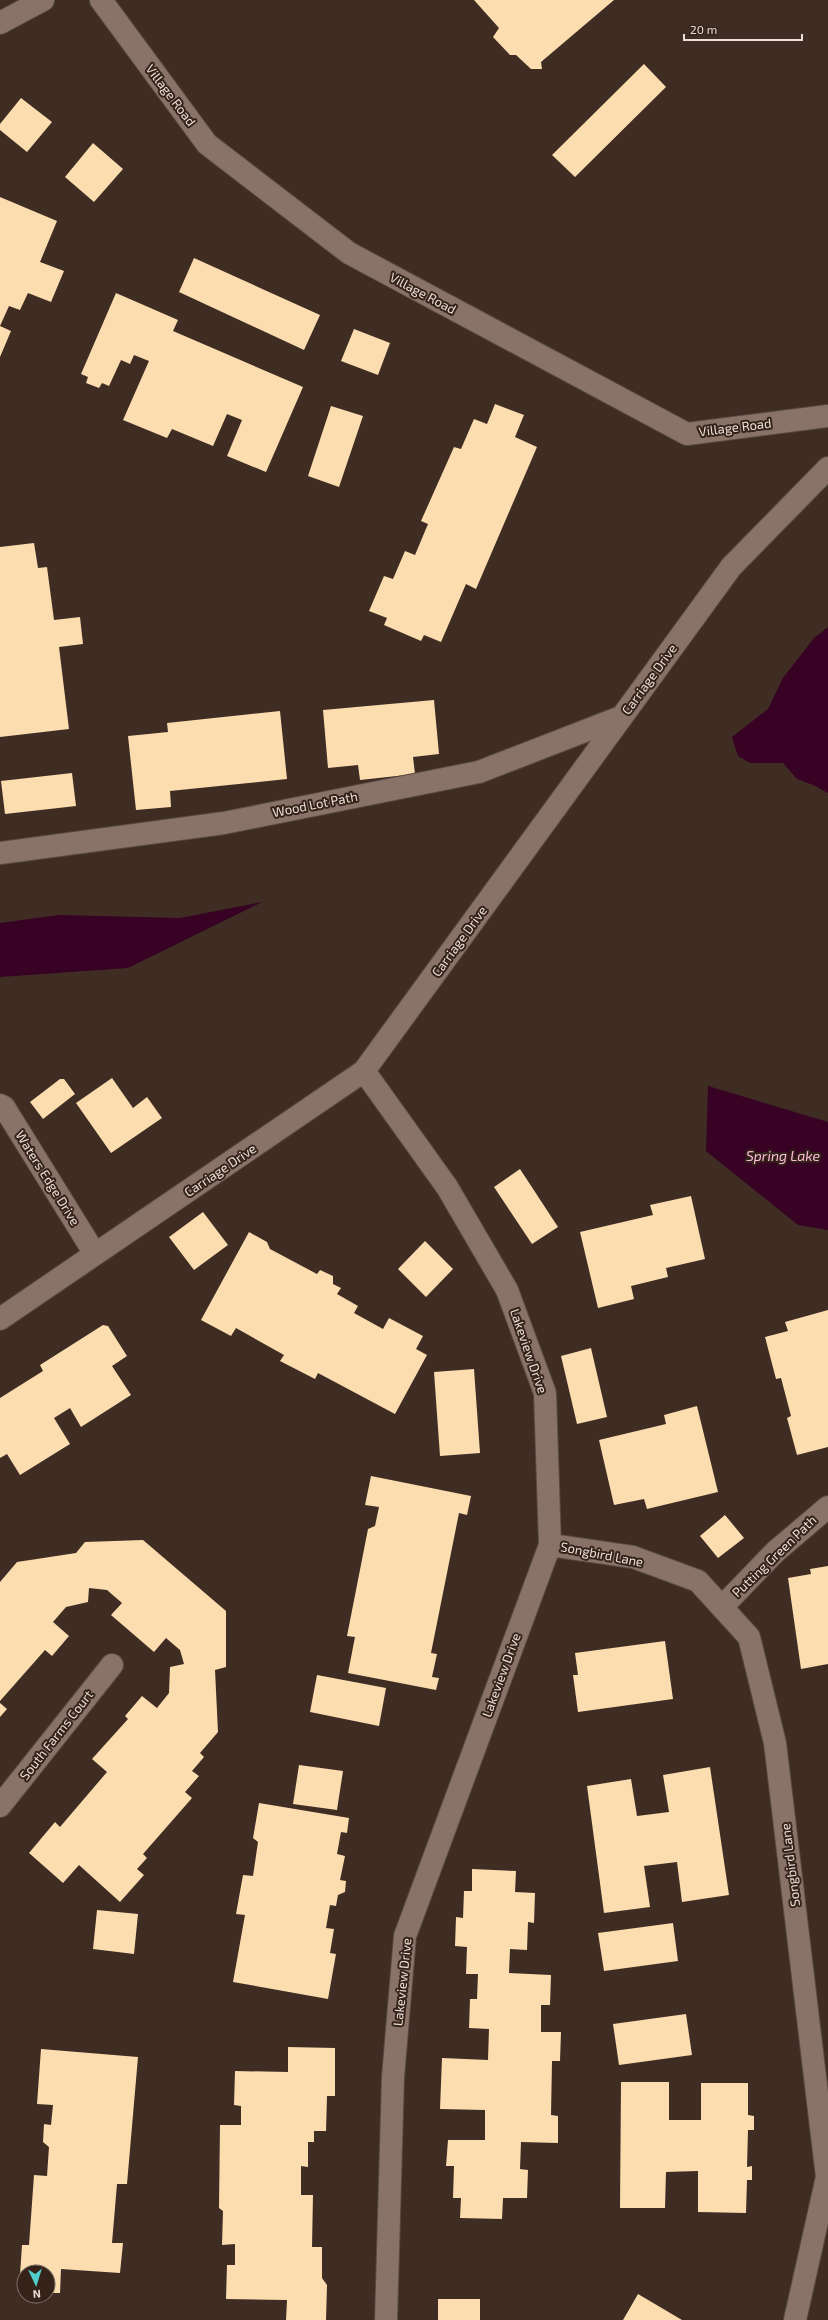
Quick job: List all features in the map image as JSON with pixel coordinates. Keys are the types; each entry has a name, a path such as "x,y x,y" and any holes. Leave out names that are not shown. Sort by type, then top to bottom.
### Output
{"street":[{"path":"0,23 43,0"},
{"name":"Village Road","path":"100,0 207,144 349,253 686,434 828,416"},
{"name":"Carriage Drive","path":"0,1319 364,1071 731,567 828,468"},
{"name":"Wood Lot Path","path":"0,853 224,822 479,772 621,718"},
{"name":"Lakeview Drive","path":"364,1071 447,1187 507,1290 545,1393 550,1544 405,1936 393,2077 386,2320"},
{"name":"Waters Edge Drive","path":"0,1105 4,1107 95,1254"},
{"name":"Putting Green Path","path":"722,1607 775,1552 828,1506"},
{"name":"Songbird Lane","path":"550,1544 633,1557 698,1581 749,1638 775,1743 827,2178 795,2320"},
{"name":"South Farms Court","path":"0,1806 112,1665"}],"water":[{"path":"828,627 828,793 797,779 783,763 750,763 738,756 732,737 768,709 783,678 814,638"},
{"path":"262,902 128,968 0,977 0,923 59,915 180,918"},
{"name":"Spring Lake","path":"708,1086 828,1122 828,1230 798,1225 706,1151"}],"building":[{"path":"474,0 614,0 541,62 542,69 531,69 516,55 510,55 493,37 499,28"},
{"path":"644,64 666,87 575,177 552,155"},
{"path":"21,98 52,122 27,152 0,130 0,124"},
{"path":"93,143 123,169 94,202 65,177"},
{"path":"0,197 57,221 40,262 64,271 51,302 28,293 20,310 9,306 0,326"},
{"path":"194,258 320,315 304,350 179,292"},
{"path":"116,293 178,320 173,331 303,387 266,472 227,456 242,420 227,414 213,446 172,429 167,438 123,420 149,361 134,355 130,364 121,360 109,386 102,383 99,388 86,383 88,377 81,374"},
{"path":"0,326 11,331 0,357"},
{"path":"354,329 390,343 378,375 341,361"},
{"path":"495,404 524,415 515,437 537,447 476,589 466,584 441,642 424,635 421,641 384,625 387,618 369,611 384,576 393,579 405,551 415,555 428,524 421,521 454,447 461,449 474,419 487,424"},
{"path":"331,406 363,416 339,487 308,476"},
{"path":"34,543 38,568 47,567 54,620 80,617 83,644 59,647 69,729 0,737 0,547"},
{"path":"434,700 439,754 413,757 415,774 360,780 358,765 328,768 323,710"},
{"path":"280,711 287,779 170,791 171,807 136,810 128,736 168,732 167,723"},
{"path":"72,773 76,806 5,814 1,781"},
{"path":"112,1078 133,1108 147,1097 162,1118 111,1153 76,1103"},
{"path":"60,1079 64,1079 75,1094 43,1119 30,1102"},
{"path":"520,1169 558,1227 532,1244 494,1187"},
{"path":"691,1196 705,1259 666,1268 668,1277 631,1286 634,1299 598,1308 580,1232 653,1215 650,1205"},
{"path":"203,1212 228,1245 194,1270 169,1237"},
{"path":"249,1232 267,1242 270,1249 317,1274 320,1270 333,1276 333,1284 341,1288 337,1294 358,1306 354,1313 383,1329 389,1318 423,1336 416,1349 427,1355 395,1414 318,1373 315,1379 280,1361 284,1355 236,1328 231,1336 201,1320"},
{"path":"425,1241 453,1269 426,1297 398,1269"},
{"path":"828,1310 828,1447 797,1455 787,1418 791,1416 781,1378 776,1379 765,1337 788,1331 785,1322"},
{"path":"103,1325 108,1326 127,1356 112,1366 131,1395 81,1427 70,1408 54,1418 70,1444 20,1475 7,1454 0,1458 0,1398 43,1371 40,1365"},
{"path":"591,1348 607,1417 577,1424 561,1356"},
{"path":"474,1369 480,1453 440,1456 434,1372"},
{"path":"697,1406 718,1492 647,1509 644,1499 614,1505 599,1440 666,1424 664,1415"},
{"path":"371,1476 471,1496 467,1515 459,1513 431,1653 437,1654 432,1677 439,1678 436,1690 348,1673 355,1637 347,1636 368,1529 375,1526 379,1507 365,1505"},
{"path":"725,1515 744,1538 718,1558 700,1536"},
{"path":"143,1540 226,1611 226,1667 215,1670 218,1732 200,1753 204,1757 192,1771 199,1776 185,1792 192,1798 143,1854 147,1858 137,1869 144,1875 120,1902 79,1865 63,1883 29,1853 55,1822 60,1827 107,1772 92,1759 128,1719 125,1716 142,1696 157,1708 169,1693 170,1667 184,1664 180,1650 166,1638 154,1652 111,1615 122,1603 107,1590 89,1588 88,1602 66,1607 53,1622 69,1636 52,1656 45,1650 0,1701 0,1582 17,1562 76,1553 85,1542"},
{"path":"828,1566 828,1664 801,1669 788,1578 811,1574 810,1569"},
{"path":"665,1641 673,1699 578,1712 573,1675 578,1675 575,1653"},
{"path":"317,1675 386,1688 379,1726 310,1712"},
{"path":"0,1703 7,1709 0,1717"},
{"path":"299,1765 343,1771 337,1810 293,1804"},
{"path":"710,1767 729,1895 682,1902 677,1862 644,1866 650,1907 604,1913 587,1786 631,1779 637,1816 669,1812 663,1775"},
{"path":"259,1803 349,1818 347,1833 341,1832 337,1854 345,1856 340,1880 346,1881 345,1892 338,1895 336,1906 330,1905 326,1928 334,1929 330,1953 336,1954 328,1999 233,1982 245,1915 236,1914 243,1875 253,1876 258,1842 253,1838"},
{"path":"472,1869 516,1871 515,1892 535,1893 534,1923 528,1922 527,1950 510,1949 509,1973 551,1975 550,2005 541,2005 541,2032 561,2032 560,2061 552,2061 551,2115 558,2116 558,2143 521,2142 520,2169 528,2170 527,2198 503,2198 502,2219 460,2218 461,2198 453,2198 454,2166 446,2166 448,2140 485,2140 485,2110 440,2109 442,2058 488,2060 489,2029 469,2028 470,1999 477,1999 478,1974 466,1974 467,1947 455,1946 456,1917 463,1918 464,1891 472,1891"},
{"path":"97,1910 138,1914 134,1954 93,1949"},
{"path":"673,1923 678,1961 604,1971 598,1933"},
{"path":"686,2014 692,2055 619,2065 613,2024"},
{"path":"288,2047 335,2048 335,2096 327,2096 326,2131 314,2131 314,2142 308,2142 308,2167 301,2166 301,2195 313,2195 312,2247 322,2247 322,2278 327,2285 326,2320 286,2320 287,2300 226,2299 227,2265 235,2265 235,2244 222,2245 223,2211 219,2208 220,2125 241,2125 241,2106 234,2105 235,2071 288,2072"},
{"path":"41,2049 138,2057 127,2184 117,2184 112,2243 123,2243 120,2273 61,2269 60,2293 56,2293 56,2264 21,2264 22,2245 29,2245 34,2175 47,2176 49,2147 43,2142 44,2124 51,2125 53,2105 37,2104"},
{"path":"621,2082 669,2082 669,2120 701,2120 701,2083 748,2083 748,2115 754,2116 754,2130 748,2130 747,2167 752,2166 752,2180 747,2180 746,2213 698,2212 698,2171 666,2172 665,2208 620,2208"},
{"path":"638,2294 682,2320 623,2320"},
{"path":"438,2299 480,2299 480,2320 438,2320"}]}
